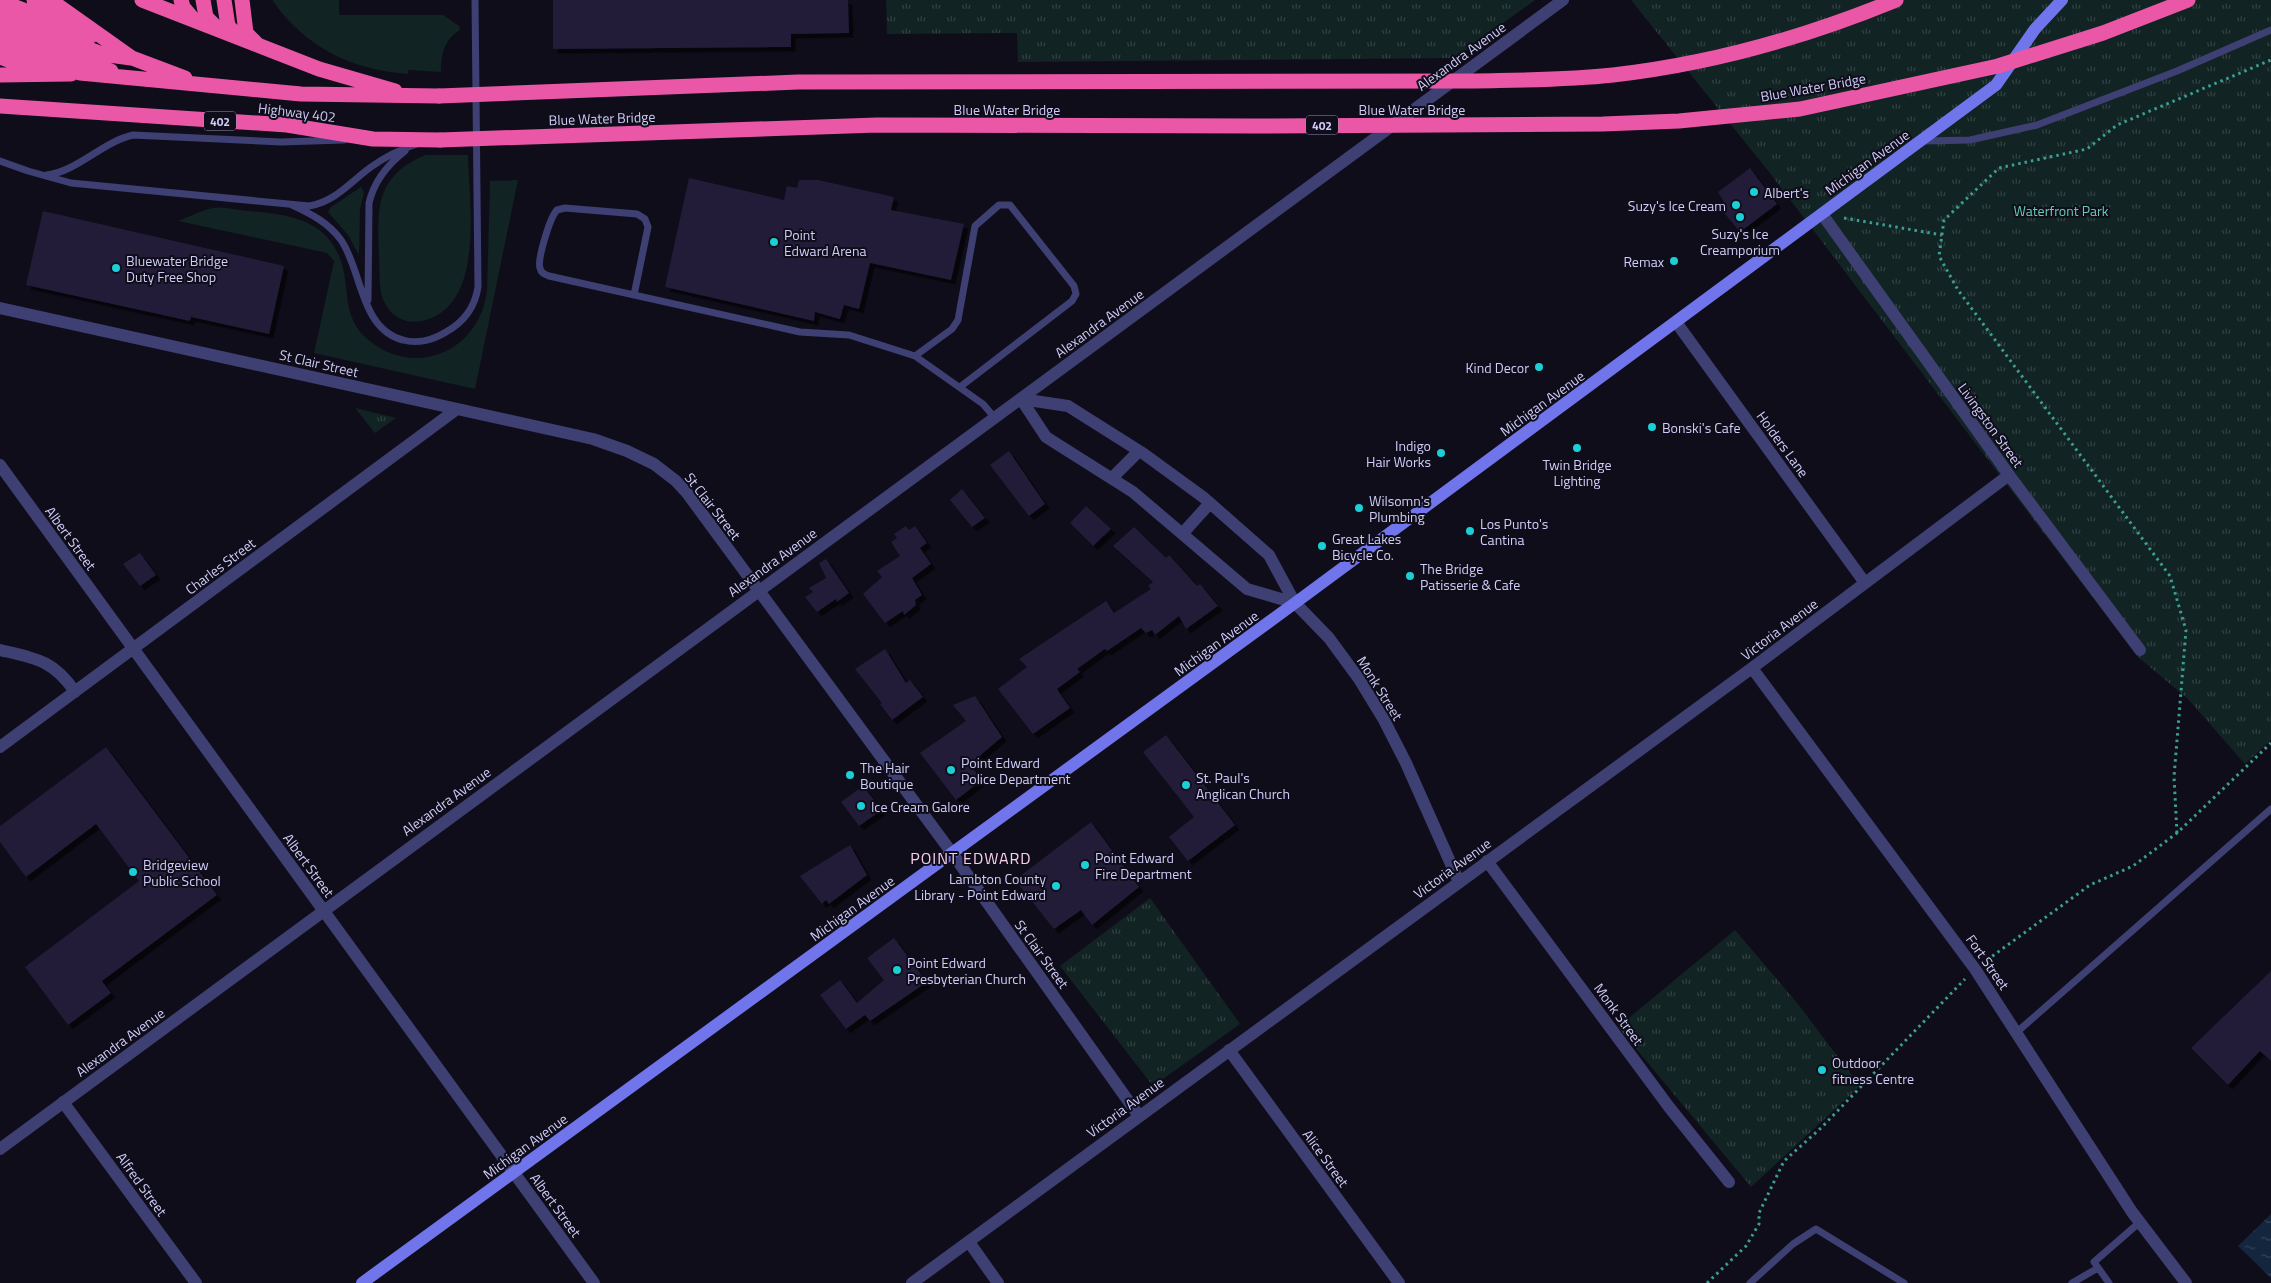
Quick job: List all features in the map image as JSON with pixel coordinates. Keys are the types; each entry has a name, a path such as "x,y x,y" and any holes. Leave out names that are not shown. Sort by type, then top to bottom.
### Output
{"highway":[{"path":"34,0 69,14"},
{"path":"50,0 132,58"},
{"path":"203,0 206,17 219,30"},
{"path":"224,0 228,26 240,38"},
{"path":"242,0 246,33 258,45"},
{"name":"Blue Water Bridge","path":"416,97 798,82 1476,81 1574,78 1663,67 1763,46 1812,32 1896,0"},
{"name":"Blue Water Bridge","path":"427,142 877,125 1526,124 1688,120 1800,109 1998,66 2103,33 2188,0"},
{"path":"0,1 111,43"},
{"path":"152,1 183,7 195,21 319,69 416,97"},
{"path":"0,15 102,54 132,58 203,85"},
{"path":"0,29 129,78"},
{"path":"0,43 80,73"},
{"path":"0,57 37,71 52,74"},
{"path":"0,71 17,75"},
{"path":"0,75 80,73 301,94 416,97"},
{"name":"Highway 402","path":"0,106 286,125 373,139 427,142"}],"street":[{"name":"Alexandra Avenue","path":"0,1148 1562,0"},
{"name":"Michigan Avenue","path":"362,1283 1295,603 1996,85 2035,29 2062,0"},
{"name":"Livingston Street","path":"1822,214 2009,475 2140,650"},
{"name":"St Clair Street","path":"0,308 593,439 627,451 654,464 676,481 688,494 952,853 1139,1116"},
{"name":"Holders Lane","path":"1676,322 1865,583"},
{"name":"Monk Street","path":"1020,399 1068,406 1138,451 1210,503 1269,555 1295,603 1329,638 1359,679 1384,720 1406,763 1459,882"},
{"name":"Monk Street","path":"1020,399 1046,437 1133,492 1184,533 1247,589 1295,603"},
{"name":"Charles Street","path":"0,747 457,409"},
{"path":"1112,478 1138,451"},
{"name":"Albert Street","path":"0,465 594,1283"},
{"name":"Victoria Avenue","path":"912,1283 1752,668 2009,475"},
{"path":"1184,533 1210,503"},
{"path":"0,650 43,660 62,674 76,692"},
{"name":"Fort Street","path":"1752,668 1975,969 2140,1222 2186,1283"},
{"name":"Monk Street","path":"1487,861 1668,1107 1729,1182"},
{"name":"Alice Street","path":"1229,1050 1399,1283"},
{"name":"Alfred Street","path":"64,1102 196,1283"},
{"path":"968,1242 998,1283"}],"lane":[{"path":"292,205 321,220 342,241 370,310 384,330 399,339 416,342 437,337 454,327 474,303 478,287 474,0"},
{"path":"1921,141 1970,140 2037,125 2177,71 2271,30"},
{"path":"41,175 62,171 116,140 133,135 281,142 373,139"},
{"path":"370,310 368,291 369,203 372,190 385,169 427,142"},
{"path":"0,161 70,183 308,206 326,202 378,162 427,142"},
{"path":"915,356 952,330 958,320 975,226 999,205 1010,205 1074,286 1076,294 1072,301 960,388"},
{"path":"634,295 648,227 645,218 628,214 565,208 556,210 551,218 539,263 541,271 549,276 634,295 800,332 849,336 915,356 983,404 995,418"},
{"path":"2017,1032 2271,809"},
{"path":"2109,1283 2094,1262 2140,1222"},
{"path":"1750,1283 1793,1244 1816,1229 1904,1283"},
{"path":"2072,1283 2098,1268"}],"path":[{"path":"2177,833 2174,777 2186,630 2170,576 1958,290 1939,256 1944,220 1999,168 2086,149 2117,125 2271,60"},
{"path":"1822,214 1942,235"},
{"path":"1707,1283 1746,1246 1759,1224 1760,1213 1784,1161 1821,1128 1975,969 2090,884 2133,866 2177,833 2271,743"}],"green space":[{"path":"272,0 339,0 339,15 443,15 459,26 460,30 450,38 444,48 441,72 408,70 408,74 387,72 349,61 315,43 285,17"},
{"path":"886,0 1535,0 1455,58 1018,62 1017,33 887,34"},
{"name":"Waterfront Park","path":"1631,0 2271,0 2271,740 2245,764 2188,699 2138,657 1769,172"},
{"path":"425,155 468,155 471,225 469,251 465,275 456,296 442,312 422,321 411,322 397,317 389,310 383,300 380,284 379,212 387,186 395,174"},
{"path":"518,180 475,389 314,353 334,261 327,253 178,221 204,210 221,207 276,214 303,221 315,227 325,235 341,261 350,311 358,329 366,338 385,351 404,357 423,358 442,353 458,344 471,330 481,312 487,291 490,181"},
{"path":"361,187 364,192 360,209 359,255 348,235 328,212 331,207"},
{"path":"355,408 396,418 375,433"},
{"path":"1150,898 1240,1024 1153,1086 1060,966"},
{"path":"1735,930 1798,1004 1860,1086 1751,1187 1618,1027"}],"water":[{"path":"2271,1214 2271,1278 2238,1246"}],"building":[{"path":"553,0 848,0 849,33 791,34 791,47 553,49"},
{"path":"1750,168 1777,204 1740,232 1719,207 1725,204 1718,192"},
{"name":"Point Edward Arena","path":"689,178 784,200 787,186 797,188 799,180 818,180 894,197 891,210 964,224 951,280 870,263 859,309 844,305 840,319 815,312 814,321 665,287"},
{"name":"Bluewater Bridge Duty Free Shop","path":"43,211 284,266 269,334 191,317 190,321 26,285"},
{"path":"1009,451 1045,504 1029,516 990,465"},
{"path":"962,489 985,518 972,527 950,500"},
{"path":"1086,506 1111,529 1093,546 1070,523"},
{"path":"906,526 909,530 915,526 927,543 920,548 931,564 912,578 922,595 915,600 916,605 904,615 903,611 885,623 863,594 882,577 877,571 900,556 891,542 897,538 894,534"},
{"path":"1134,527 1166,558 1169,555 1197,586 1200,584 1218,606 1186,629 1179,616 1155,635 1152,630 1146,633 1141,628 1107,651 1105,649 1077,669 1080,672 1057,689 1070,708 1033,734 998,689 1027,667 1019,659 1106,601 1114,613 1151,589 1148,586 1153,582 1113,546"},
{"path":"140,553 156,575 140,586 123,564"},
{"path":"826,559 849,593 837,602 836,599 817,612 805,597 813,592 809,588 826,578 819,563"},
{"path":"885,649 906,683 910,680 923,697 892,720 880,704 882,703 855,669"},
{"path":"975,696 1002,737 970,764 982,780 956,800 920,753 966,721 953,705"},
{"name":"St. Paul's Anglican Church","path":"1166,735 1235,825 1188,861 1169,837 1194,817 1143,752"},
{"name":"Bridgeview Public School","path":"106,747 217,895 102,981 111,993 68,1025 25,967 139,881 96,824 26,877 0,842 0,826"},
{"name":"Ice Cream Galore","path":"863,786 882,810 859,826 841,802"},
{"path":"1091,822 1139,887 1092,925 1081,910 1054,929 1015,880"},
{"path":"850,845 867,875 829,904 826,900 822,904 800,876"},
{"path":"894,938 927,982 870,1021 865,1015 846,1029 820,995 840,980 857,1003 884,980 867,958"},
{"path":"2271,971 2271,1061 2260,1051 2228,1085 2191,1048"}],"place":[{"name":"Albert's","path":"1754,192"},
{"name":"Suzy's Ice Cream","path":"1736,205"},
{"name":"Suzy's Ice Creamporium","path":"1740,217"},
{"name":"Point Edward Arena","path":"774,242"},
{"name":"Remax","path":"1674,261"},
{"name":"Bluewater Bridge Duty Free Shop","path":"116,268"},
{"name":"Kind Decor","path":"1539,367"},
{"name":"Bonski's Cafe","path":"1652,427"},
{"name":"Twin Bridge Lighting","path":"1577,448"},
{"name":"Indigo Hair Works","path":"1441,453"},
{"name":"Wilsomn's Plumbing","path":"1359,508"},
{"name":"Los Punto's Cantina","path":"1470,531"},
{"name":"Great Lakes Bicycle Co.","path":"1322,546"},
{"name":"The Bridge Patisserie & Cafe","path":"1410,576"},
{"name":"Point Edward Police Department","path":"951,770"},
{"name":"The Hair Boutique","path":"850,775"},
{"name":"St. Paul's Anglican Church","path":"1186,785"},
{"name":"Ice Cream Galore","path":"861,806"},
{"name":"Point Edward Fire Department","path":"1085,865"},
{"name":"Bridgeview Public School","path":"133,872"},
{"name":"Lambton County Library - Point Edward","path":"1056,886"},
{"name":"Point Edward Presbyterian Church","path":"897,970"},
{"name":"Outdoor fitness Centre","path":"1822,1070"}],"district":[{"name":"POINT EDWARD","path":"971,858"}]}
